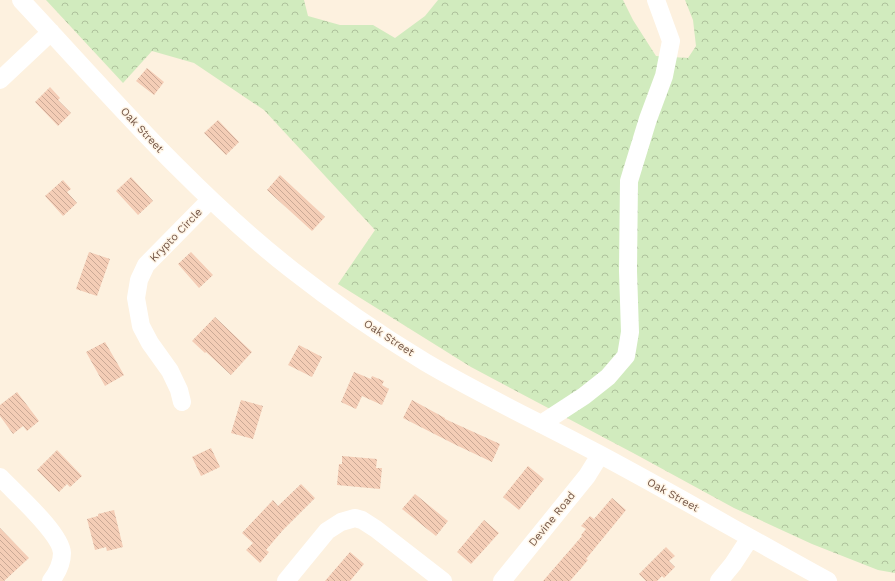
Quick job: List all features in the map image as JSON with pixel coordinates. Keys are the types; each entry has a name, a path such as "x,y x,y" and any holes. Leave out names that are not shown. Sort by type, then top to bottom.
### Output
{"street":[{"name":"Oak Street","path":"21,0 159,149 210,200 244,231 327,297 375,330 452,377 600,455 828,581"},
{"path":"541,424 584,396 608,377 626,356 630,332 628,272 629,181 648,119 664,76 671,42 656,0"},
{"path":"0,80 51,32"},
{"name":"Krypto Circle","path":"182,402 179,390 170,371 140,326 136,298 139,280 146,265 210,200"},
{"name":"Devine Road","path":"502,581 587,476 600,455"},
{"path":"0,478 49,528 59,543 62,552 61,559 57,572 51,581"},
{"path":"286,581 327,531 341,522 355,518 362,520 376,529 443,581"},
{"path":"719,581 733,564 750,538"}],"green space":[{"path":"46,0 304,0 308,16 340,25 373,25 395,38 425,16 438,0 623,0 633,20 656,56 688,58 696,46 693,20 685,0 895,0 895,573 878,570 812,544 734,508 471,367 338,284 375,230 264,110 194,63 152,51 123,83"}],"building":[{"path":"147,68 164,82 154,95 136,81"},
{"path":"50,87 60,98 58,100 71,113 58,126 35,102"},
{"path":"218,120 239,142 226,155 204,133"},
{"path":"280,175 325,217 312,231 267,190"},
{"path":"131,177 153,201 138,215 116,191"},
{"path":"63,180 71,189 67,192 77,203 63,216 45,196"},
{"path":"89,252 110,259 97,296 76,289"},
{"path":"191,252 213,275 199,288 178,264"},
{"path":"215,317 252,352 231,375 192,341"},
{"path":"105,342 124,375 105,386 86,352"},
{"path":"299,345 322,357 312,377 288,365"},
{"path":"354,372 371,379 372,376 384,381 382,385 389,389 382,405 362,396 356,409 341,402"},
{"path":"17,392 39,421 27,431 23,426 13,434 0,416 0,405"},
{"path":"241,400 263,406 253,439 231,433"},
{"path":"412,400 445,419 500,444 492,462 403,418"},
{"path":"211,448 220,467 201,476 192,457"},
{"path":"57,450 82,476 70,487 67,484 59,492 37,470"},
{"path":"342,456 377,459 376,468 382,468 380,489 337,485 339,464 342,464"},
{"path":"528,466 544,479 519,510 503,497"},
{"path":"301,484 315,498 283,530 266,550 269,552 260,563 246,550 253,543 242,533 273,500 278,506"},
{"path":"415,494 448,521 436,536 402,509"},
{"path":"612,498 626,510 586,559 588,560 570,581 543,581 582,536 581,535 586,529 581,526 590,516 594,519"},
{"path":"114,510 123,547 107,551 106,547 95,550 87,519 98,516 98,514"},
{"path":"484,520 499,533 471,564 457,552"},
{"path":"0,528 29,558 4,581 0,581"},
{"path":"666,547 675,556 669,561 675,567 664,578 662,576 657,581 646,581 639,574"},
{"path":"350,552 364,564 350,581 325,581"}]}
